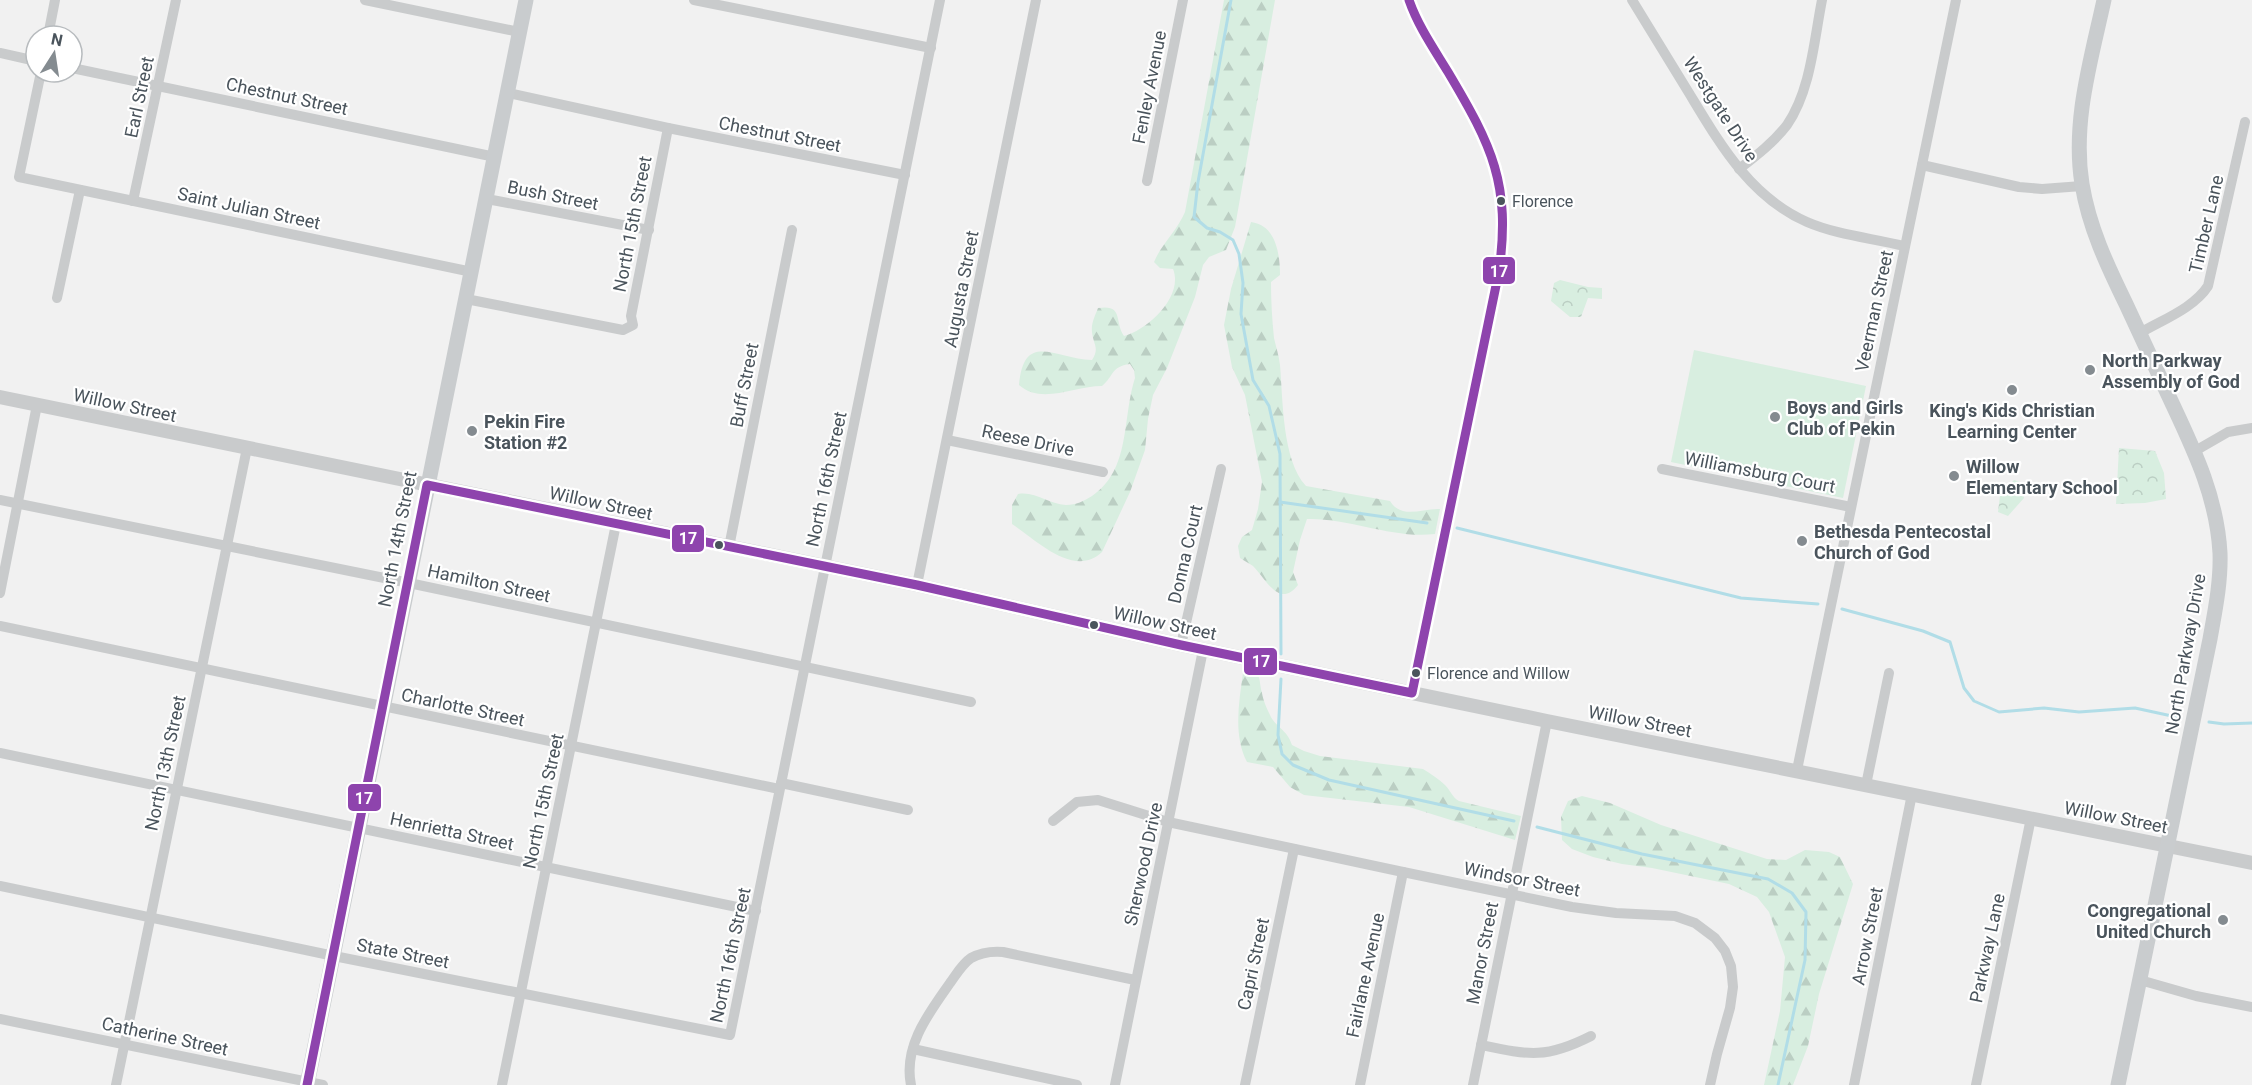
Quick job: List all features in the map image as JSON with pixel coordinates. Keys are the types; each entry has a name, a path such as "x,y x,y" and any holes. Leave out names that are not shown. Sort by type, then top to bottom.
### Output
{"main road":[{"name":"North 14th Street","path":"312,1084 359,829 526,0"},
{"name":"North Parkway Drive","path":"2104,0 2082,107 2078,146 2082,186 2096,238 2195,450 2216,519 2220,554 2220,577 2210,639 2118,1085"}],"street":[{"path":"50,24 55,0"},
{"name":"Earl Street","path":"133,201 176,0"},
{"path":"365,0 519,32"},
{"path":"694,0 931,48"},
{"name":"North 16th Street","path":"730,1035 940,0"},
{"name":"Augusta Street","path":"917,585 1036,0"},
{"name":"Fenley Avenue","path":"1147,181 1183,0"},
{"path":"1409,0 1418,22 1476,118 1490,146 1500,182 1504,227 1497,282 1412,693"},
{"path":"1739,169 1787,125 1799,102 1822,0"},
{"name":"Veerman Street","path":"1797,770 1956,0"},
{"name":"Westgate Drive","path":"1638,2 1715,136 1739,169 1768,198 1807,222 1831,230 1904,246"},
{"path":"0,53 24,58"},
{"name":"Chestnut Street","path":"84,71 495,158"},
{"name":"Saint Julian Street","path":"38,84 19,177 472,272"},
{"name":"Chestnut Street","path":"508,93 905,176"},
{"name":"Timber Lane","path":"2140,333 2188,305 2208,286 2245,122"},
{"name":"North 15th Street","path":"466,299 623,330 633,325 631,316 668,128"},
{"path":"1922,165 2019,187 2042,189 2082,186"},
{"path":"57,298 80,190"},
{"name":"Bush Street","path":"487,199 649,230"},
{"name":"Buff Street","path":"729,547 792,230"},
{"name":"Willow Street","path":"0,397 917,585 1203,650 2252,863"},
{"path":"0,593 37,405"},
{"path":"2195,450 2228,432 2252,428"},
{"name":"Reese Drive","path":"947,440 1103,472"},
{"name":"North 13th Street","path":"116,1085 247,448"},
{"name":"Donna Court","path":"1181,645 1221,469"},
{"name":"Williamsburg Court","path":"1662,469 1851,507"},
{"name":"Hamilton Street","path":"0,500 409,583 971,702"},
{"name":"North 15th Street","path":"502,1085 616,524"},
{"name":"Charlotte Street","path":"0,626 572,746 908,810"},
{"name":"Sherwood Drive","path":"1115,1085 1203,650"},
{"path":"1866,784 1889,672"},
{"name":"Manor Street","path":"1473,1085 1547,721"},
{"name":"Henrietta Street","path":"0,753 756,911"},
{"name":"Arrow Street","path":"1854,1085 1912,794"},
{"name":"Windsor Street","path":"1053,821 1077,802 1093,799 1168,822 1511,894 1594,910 1680,917 1702,927 1715,938 1725,951 1731,966 1733,987 1730,1008 1716,1054 1710,1085"},
{"name":"Parkway Lane","path":"1976,1085 2031,818"},
{"name":"Capri Street","path":"1245,1085 1294,849"},
{"name":"Fairlane Avenue","path":"1360,1085 1403,872"},
{"name":"State Street","path":"0,886 730,1035"},
{"path":"911,1085 909,1069 920,1028 966,962 981,954 1003,952 1135,980"},
{"path":"2140,980 2196,996 2252,1007"},
{"name":"Catherine Street","path":"0,1019 312,1084"},
{"path":"1481,1045 1524,1053 1551,1052 1570,1046 1591,1035"},
{"path":"913,1049 1077,1085"}],"green space":[{"path":"1224,0 1275,0 1235,227 1226,250 1209,257 1203,265 1195,297 1167,368 1153,395 1145,450 1130,492 1102,552 1091,559 1079,561 1067,559 1043,547 1012,524 1012,505 1018,494 1036,496 1060,504 1073,504 1092,496 1105,485 1119,458 1135,378 1134,370 1130,364 1119,367 1102,386 1037,394 1019,385 1022,368 1027,358 1035,353 1054,353 1092,360 1096,349 1092,326 1098,308 1106,307 1115,311 1124,336 1133,333 1153,319 1169,300 1175,279 1173,269 1160,268 1154,262 1185,212"},
{"path":"1251,222 1259,224 1271,235 1279,258 1280,275 1271,282 1273,331 1280,365 1285,429 1292,461 1298,475 1306,486 1390,501 1395,507 1406,512 1440,509 1435,534 1403,534 1340,522 1307,519 1293,572 1298,585 1285,594 1273,589 1253,566 1240,558 1238,546 1242,537 1252,530 1262,482 1245,395 1232,367 1224,325 1231,289"},
{"path":"1560,280 1602,288 1602,299 1588,298 1581,317 1570,317 1551,301 1554,283"},
{"path":"1694,350 1866,386 1843,498 1671,462"},
{"path":"2119,448 2155,451 2164,473 2166,499 2145,503 2116,504"},
{"path":"2014,480 2020,482 2024,498 2008,516 1998,512 2000,496"},
{"path":"1245,669 1257,674 1263,699 1270,715 1287,735 1292,745 1320,756 1423,769 1443,783 1459,801 1521,816 1515,840 1409,807 1304,795 1290,787 1273,767 1247,762 1240,741 1238,718 1241,684"},
{"path":"1582,796 1610,803 1661,825 1767,859 1786,860 1805,850 1829,852 1840,857 1853,884 1819,994 1808,1046 1793,1085 1764,1085 1780,1011 1785,957 1769,912 1757,897 1729,884 1622,864 1572,849 1562,840 1561,817 1568,801"}],"waterway":[{"path":"1231,0 1198,182 1194,217 1207,228 1220,232 1233,240 1239,254 1243,283 1241,314 1253,380 1269,406 1280,454 1281,654"},
{"path":"1280,502 1427,523"},
{"path":"1457,528 1741,598 1818,604"},
{"path":"1842,609 1923,631 1950,642 1964,688 1974,701 1999,712 2044,708 2079,712 2135,708 2181,718"},
{"path":"1281,679 1278,735 1282,754 1293,765 1329,780 1514,821"},
{"path":"2209,722 2252,723"},
{"path":"1537,827 1642,854 1768,879 1792,893 1806,912 1805,960 1778,1085"}],"transit line":[{"name":"17","path":"307,1085 427,485 917,585 1181,645 1412,693 1499,271 1502,214 1500,189 1487,145 1463,98 1422,28 1409,0"}],"place":[{"name":"Florence","path":"1501,201"},
{"name":"North Parkway Assembly of God","path":"2090,370"},
{"name":"King's Kids Christian Learning Center","path":"2012,390"},
{"name":"Boys and Girls Club of Pekin","path":"1775,417"},
{"name":"Pekin Fire Station #2","path":"472,431"},
{"name":"Willow Elementary School","path":"1954,476"},
{"name":"Bethesda Pentecostal Church of God","path":"1802,541"},
{"name":"Florence and Willow","path":"1416,673"},
{"name":"Congregational United Church","path":"2223,920"}]}
